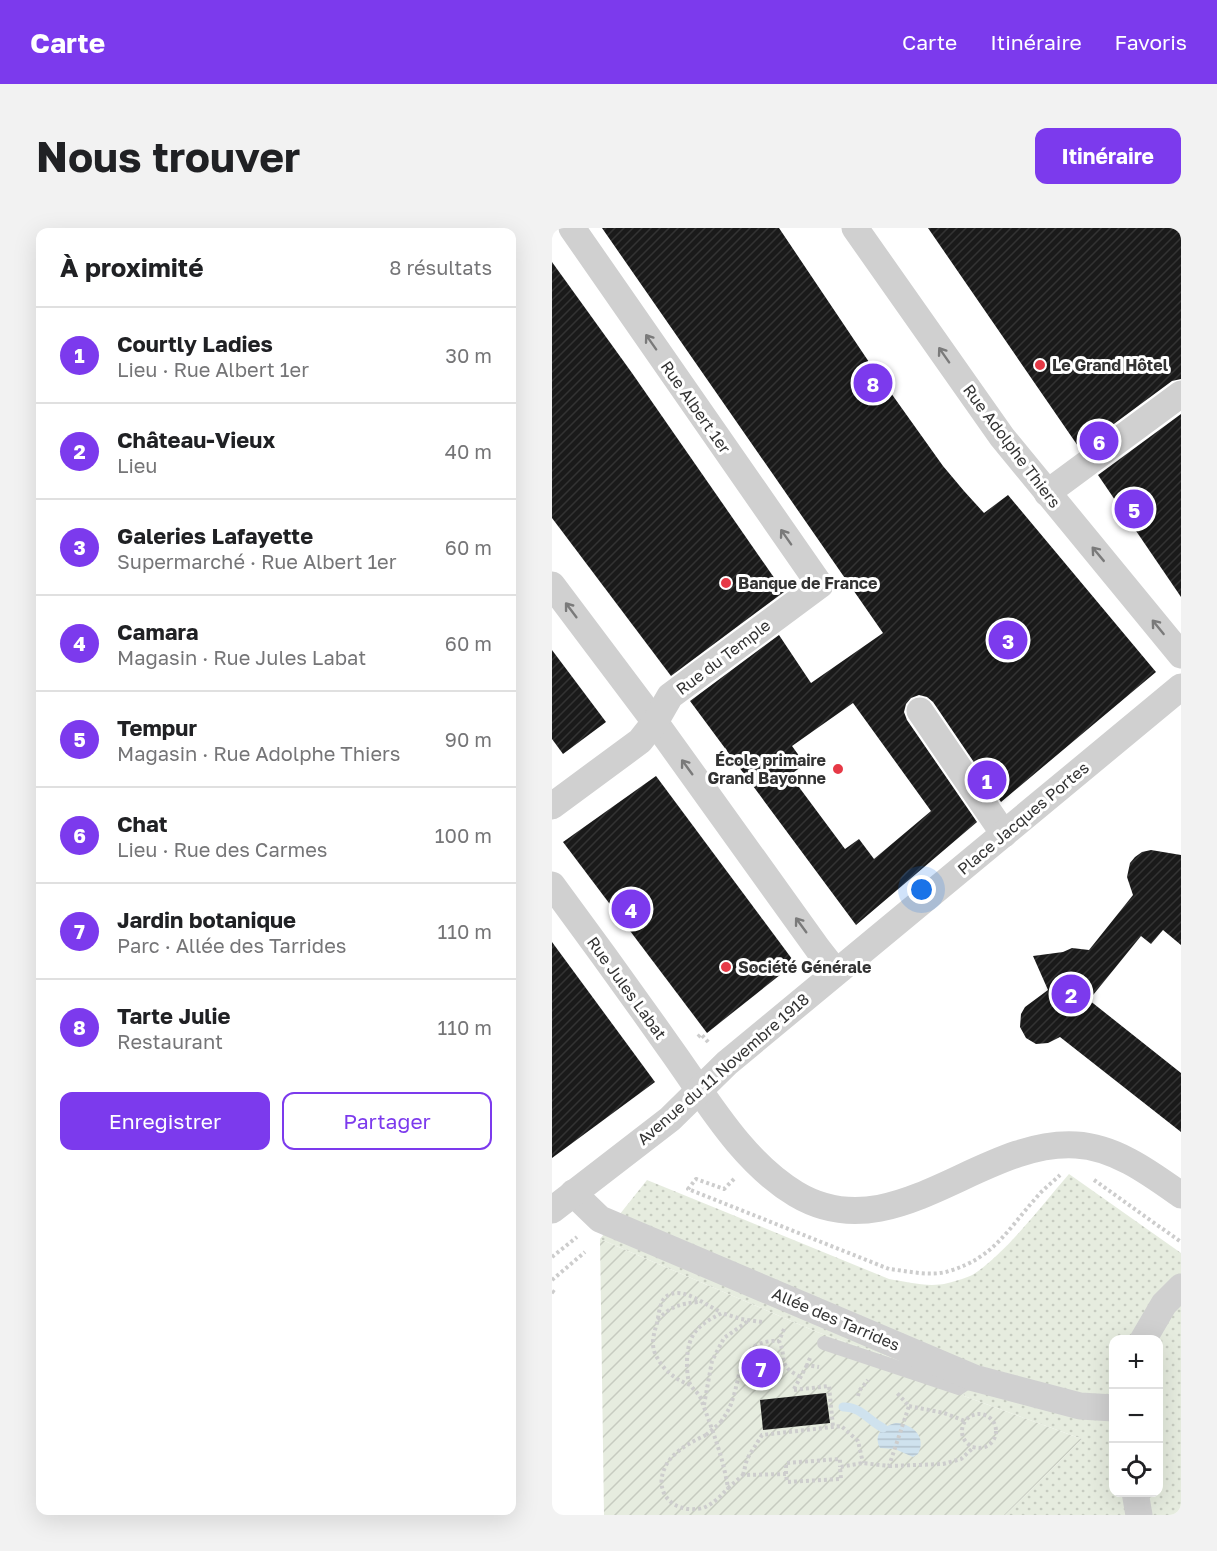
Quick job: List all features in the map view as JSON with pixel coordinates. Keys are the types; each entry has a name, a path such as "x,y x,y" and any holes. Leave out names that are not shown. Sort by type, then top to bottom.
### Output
{"street":[{"name":"Rue Albert 1er","path":"572,228 820,585"},
{"name":"Rue Adolphe Thiers","path":"855,228 1002,437 1181,655"},
{"path":"1047,493 1181,394"},
{"path":"552,585 655,722 836,972"},
{"name":"Rue du Temple","path":"552,806 640,741 655,722 670,696 820,585"},
{"name":"Place Jacques Portes","path":"836,972 1181,687"},
{"path":"920,711 1004,834"},
{"name":"Rue Jules Labat","path":"552,885 700,1091 752,1158 797,1194 822,1205 845,1209 864,1210 885,1207 934,1190 1012,1155 1055,1145 1077,1144 1126,1159 1181,1195"},
{"name":"Avenue du 11 Novembre 1918","path":"552,1210 670,1119 727,1063 836,972"},
{"name":"Allée des Tarrides","path":"573,1193 600,1219 974,1378 1080,1406 1109,1408"},
{"path":"1146,1335 1164,1304 1181,1287"},
{"path":"1136,1497 1139,1515"}],"lane":[{"path":"824,1343 959,1388 974,1378"}],"path":[{"path":"739,1175 724,1189 696,1179 688,1189 889,1269 924,1273 948,1272 978,1259 1010,1232 1037,1196 1065,1171"},
{"path":"1088,1178 1181,1242"},
{"path":"552,1280 585,1252"},
{"path":"728,1488 719,1447 699,1393 691,1385 680,1381 667,1371 657,1358 652,1343 658,1310 662,1301 669,1295 679,1293 690,1296 722,1313 769,1323"},
{"path":"657,1322 666,1311 674,1306 699,1302"},
{"path":"691,1385 687,1368 687,1346 695,1330 722,1313"},
{"path":"704,1407 712,1361 724,1338 749,1320"},
{"path":"777,1326 824,1343"},
{"path":"784,1329 779,1341 785,1366 801,1377"},
{"path":"779,1341 760,1343 749,1350 743,1359 730,1407 721,1422 706,1435 677,1452 670,1460 661,1480 664,1497 678,1508 701,1509 716,1500 743,1475 747,1460 762,1435 841,1426 858,1441 863,1463"},
{"path":"807,1365 794,1390 829,1386 833,1427"},
{"path":"858,1396 859,1391 868,1380"},
{"path":"909,1406 944,1413 965,1421"},
{"path":"980,1414 994,1423 993,1440 984,1447 974,1447 965,1441 963,1426 969,1417 980,1414"},
{"path":"889,1466 904,1417"},
{"path":"840,1467 863,1463 889,1466 943,1464 961,1459 974,1447"},
{"path":"840,1459 841,1479 787,1482 786,1474 786,1462 840,1459"},
{"path":"743,1475 786,1474"}],"shaded area":[{"path":"1069,1174 1181,1253 1181,1515 1005,1515 1082,1439 964,1396 959,1381 817,1332 600,1239 647,1180 889,1279 933,1285 974,1274 999,1253"},
{"path":"600,1239 817,1332 960,1381 964,1396 1082,1439 1005,1515 604,1515"}],"water":[{"path":"896,1423 908,1426 917,1432 921,1442 918,1454 913,1457 895,1449 880,1448 878,1439 880,1431"}],"building":[{"path":"602,228 779,228 871,365 943,466 964,491 984,513 1008,495 1156,672 1001,802 933,702 919,695 911,698 904,712 907,720 977,822 856,925 690,701 779,635 811,683 883,633","holes":["853,703 931,811 874,859 859,839 845,849 790,775 805,764 792,746"]},
{"path":"928,228 1181,228 1181,379 1172,381 1080,449"},
{"path":"552,262 784,592 671,676 552,518"},
{"path":"1181,414 1181,597 1098,475"},
{"path":"552,650 606,722 563,754 552,739"},
{"path":"656,776 795,963 707,1033 563,842"},
{"path":"1151,850 1181,855 1181,945 1163,930 1151,944 1141,936 1089,1000 1181,1073 1181,1132 1060,1037 1048,1043 1036,1044 1026,1038 1020,1027 1021,1014 1025,1007 1048,990 1033,956 1063,952 1072,948 1089,950 1133,895 1127,877 1130,863 1142,852"},
{"path":"552,942 655,1082 552,1158"},
{"path":"826,1393 830,1423 763,1430 760,1400"}],"waterway":[{"path":"843,1407 859,1411 883,1428"}],"place":[{"name":"Le Grand Hôtel","path":"1040,365"},
{"name":"Tarte Julie","path":"873,383"},
{"name":"Chat","path":"1099,441"},
{"name":"Tempur","path":"1134,509"},
{"name":"Banque de France","path":"726,583"},
{"name":"Galeries Lafayette","path":"1008,640"},
{"name":"École primaire Grand Bayonne","path":"838,769"},
{"name":"Courtly Ladies","path":"987,780"},
{"name":"Camara","path":"631,909"},
{"name":"Société Générale","path":"726,967"},
{"name":"Château-Vieux","path":"1071,994"},
{"name":"Jardin botanique","path":"761,1368"}]}
